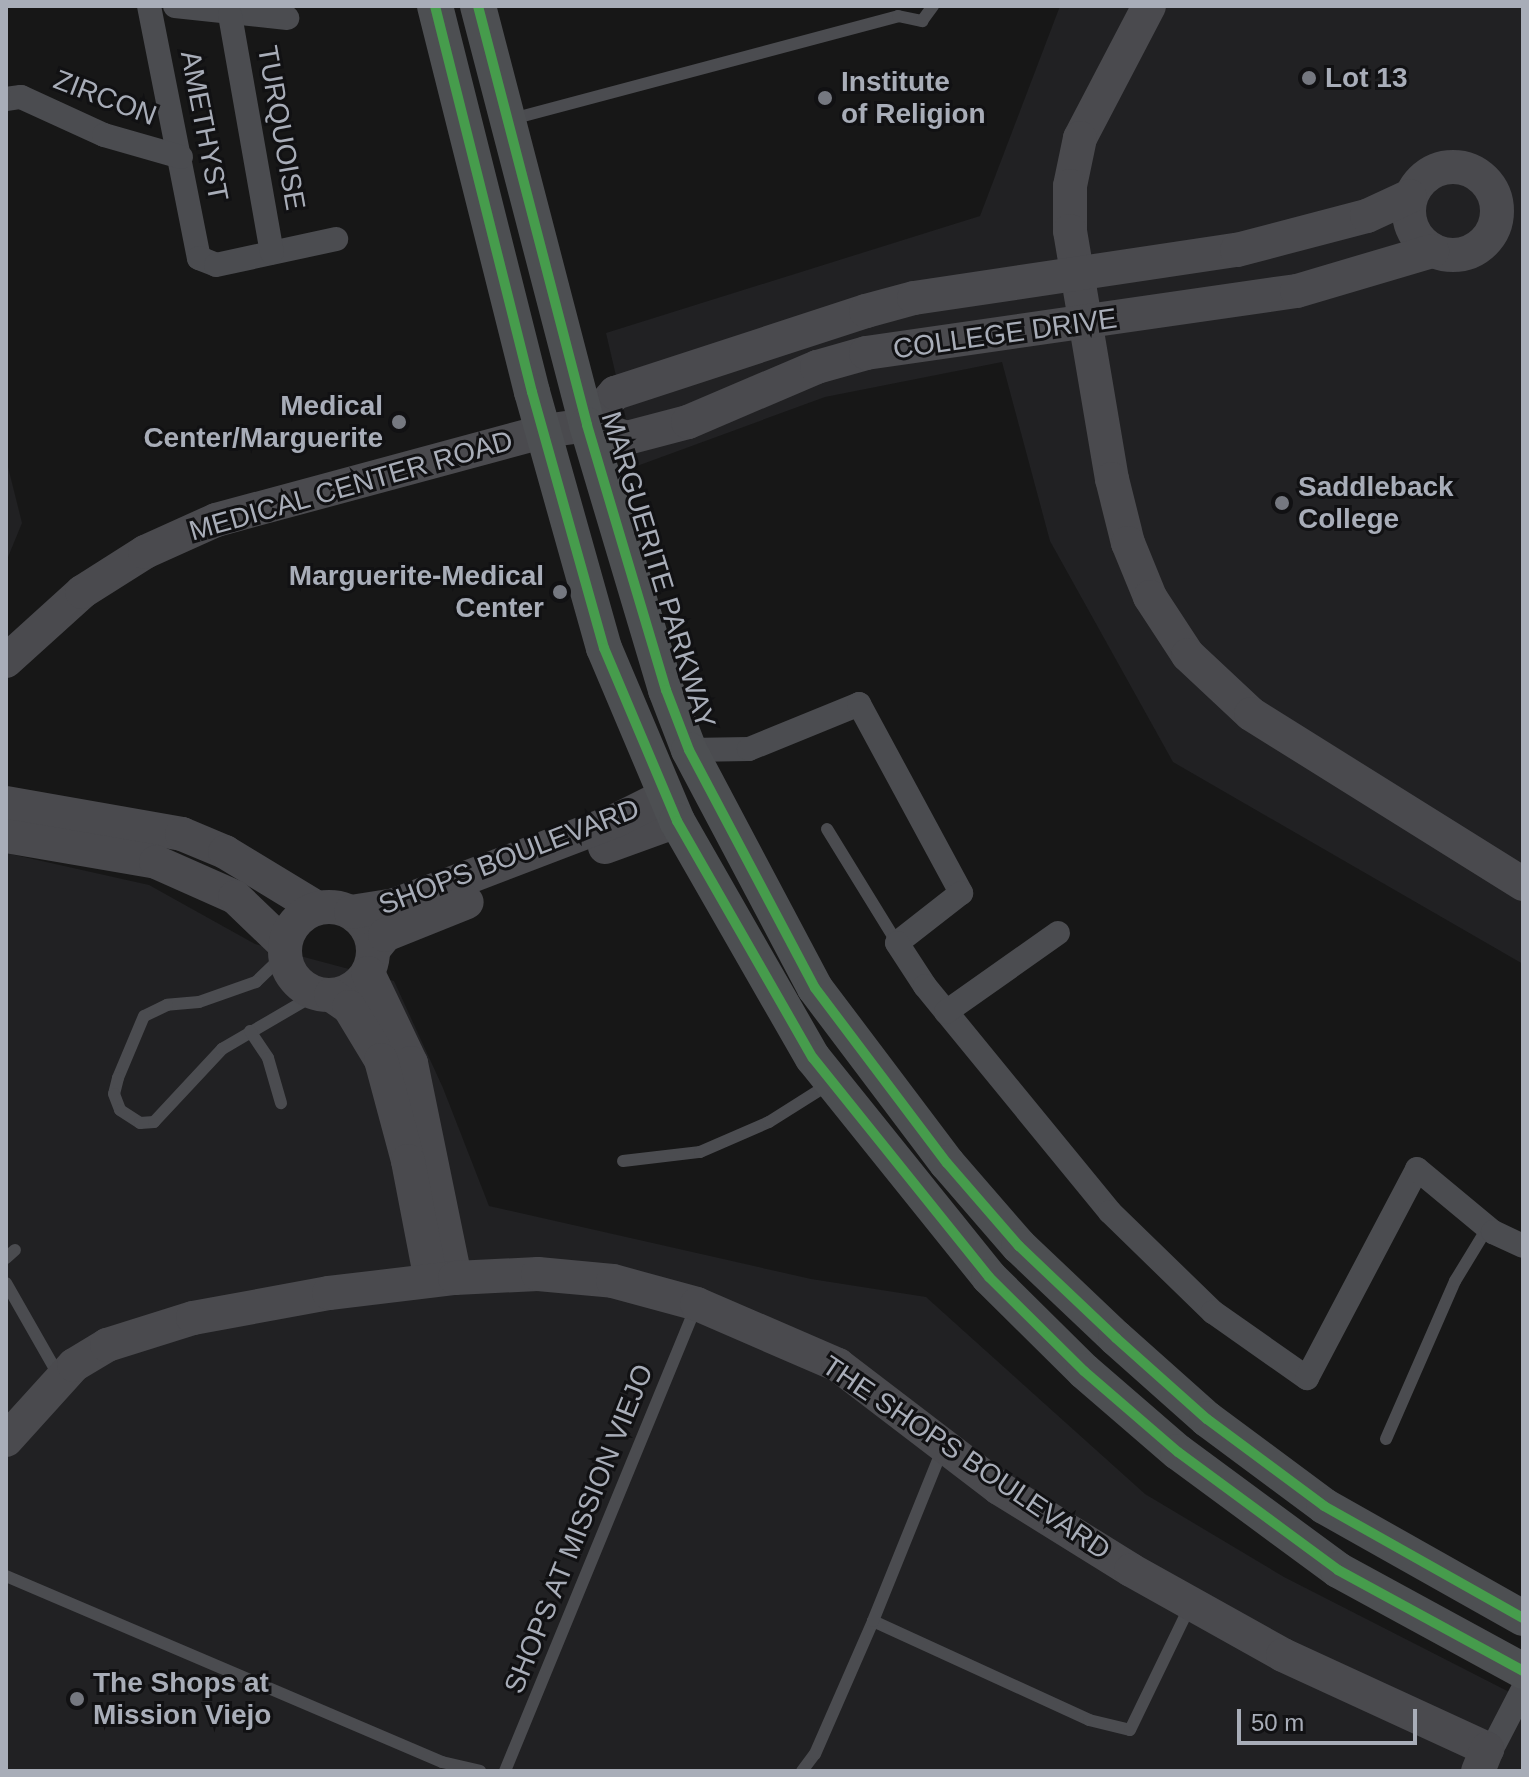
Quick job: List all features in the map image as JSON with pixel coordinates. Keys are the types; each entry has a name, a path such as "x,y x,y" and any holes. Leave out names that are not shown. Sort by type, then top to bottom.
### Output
{"main road":[{"path":"435,6 604,648 671,808 733,927 832,1083 989,1277 1084,1371 1178,1452 1338,1570 1523,1671"},
{"name":"MARGUERITE PARKWAY","path":"478,6 587,425 666,690 689,750 815,988 957,1175 1019,1246 1127,1348 1207,1419 1324,1506 1523,1618"},
{"path":"671,808 696,814 780,965 815,988"}],"street":[{"name":"AMETHYST","path":"149,6 199,258 216,265 272,252"},
{"path":"175,6 230,15 287,18"},
{"path":"1149,6 1080,138 1070,186 1070,231 1088,322 1112,479 1128,543 1150,597 1188,655 1251,714 1523,884"},
{"name":"TURQUOISE","path":"230,15 272,252"},
{"name":"ZIRCON","path":"6,99 21,97 104,135 181,157"},
{"name":"COLLEGE DRIVE","path":"545,431 587,425 627,438 688,422 817,367 866,353 1297,291 1432,251 1463,255 1477,249 1495,228 1496,200 1481,176 1455,166 1429,173 1410,196 1367,216 1237,250 914,298 815,326 615,393 587,425"},
{"path":"1410,196 1414,233 1432,251"},
{"path":"272,252 336,239"},
{"name":"MEDICAL CENTER ROAD","path":"6,661 82,592 179,534 545,431"},
{"path":"689,750 749,749 859,704 961,893 897,943 946,1012 1110,1212 1213,1312 1307,1378 1417,1169 1488,1227 1523,1246"},
{"name":"SHOPS BOULEVARD","path":"6,803 182,834 225,852 317,908 351,912 395,905 615,821 671,808"},
{"name":"SHOPS BOULEVARD","path":"324,994 356,985 385,935 671,808"},
{"path":"6,836 156,862 235,897 285,950 295,979 349,1007 381,1060 443,1279"},
{"path":"285,950 291,928 317,908"},
{"name":"SHOPS BOULEVARD","path":"351,912 367,928 370,961 411,1063 443,1279"},
{"path":"946,1012 1058,933"},
{"name":"THE SHOPS BOULEVARD","path":"6,1440 59,1376 107,1345 193,1318 443,1279 572,1276 613,1281 697,1304 838,1365 1021,1502 1283,1655 1487,1749 1486,1762"},
{"path":"1486,1762 1523,1689"}],"lane":[{"path":"509,120 898,16 922,21 933,6"},
{"path":"827,829 897,943"},
{"path":"285,950 256,982 199,1002 167,1005 144,1016 118,1078 114,1094 120,1110 140,1123 154,1122 222,1049 250,1031 324,994"},
{"path":"250,1031 268,1058 281,1103"},
{"path":"623,1161 700,1152 769,1122 832,1083"},
{"path":"1386,1439 1455,1281 1488,1227"},
{"path":"6,1283 59,1376"},
{"name":"SHOPS AT MISSION VIEJO","path":"505,1771 697,1304"},
{"path":"802,1771 815,1754 873,1621 944,1445"},
{"path":"6,1576 442,1762 480,1771"},
{"path":"873,1621 1106,1727 1130,1730 1191,1603"}],"shaded area":[{"name":"Saddleback College","path":"1060,6 1523,6 1523,964 1173,762 1050,541 1002,362 825,397 637,466 606,333 980,216"},
{"path":"6,459 22,523 6,562"},
{"name":"The Shops at Mission Viejo","path":"6,853 149,885 255,944 394,981 443,1088 489,1206 811,1279 926,1297 1145,1494 1284,1577 1523,1699 1523,1771 6,1771"}],"cycle path":[{"path":"435,6 532,392 604,648 677,821 813,1058 989,1277 1084,1371 1178,1452 1338,1570 1523,1671"},
{"path":"478,6 587,425 666,690 689,750 815,988 947,1163 1019,1246 1207,1419 1324,1506 1523,1618"}],"place":[{"name":"Lot 13","path":"1309,78"},
{"name":"Institute of Religion","path":"825,98"},
{"name":"Medical Center/Marguerite","path":"399,422"},
{"name":"Saddleback College","path":"1282,503"},
{"name":"Marguerite-Medical Center","path":"560,592"},
{"name":"The Shops at Mission Viejo","path":"77,1699"}]}
